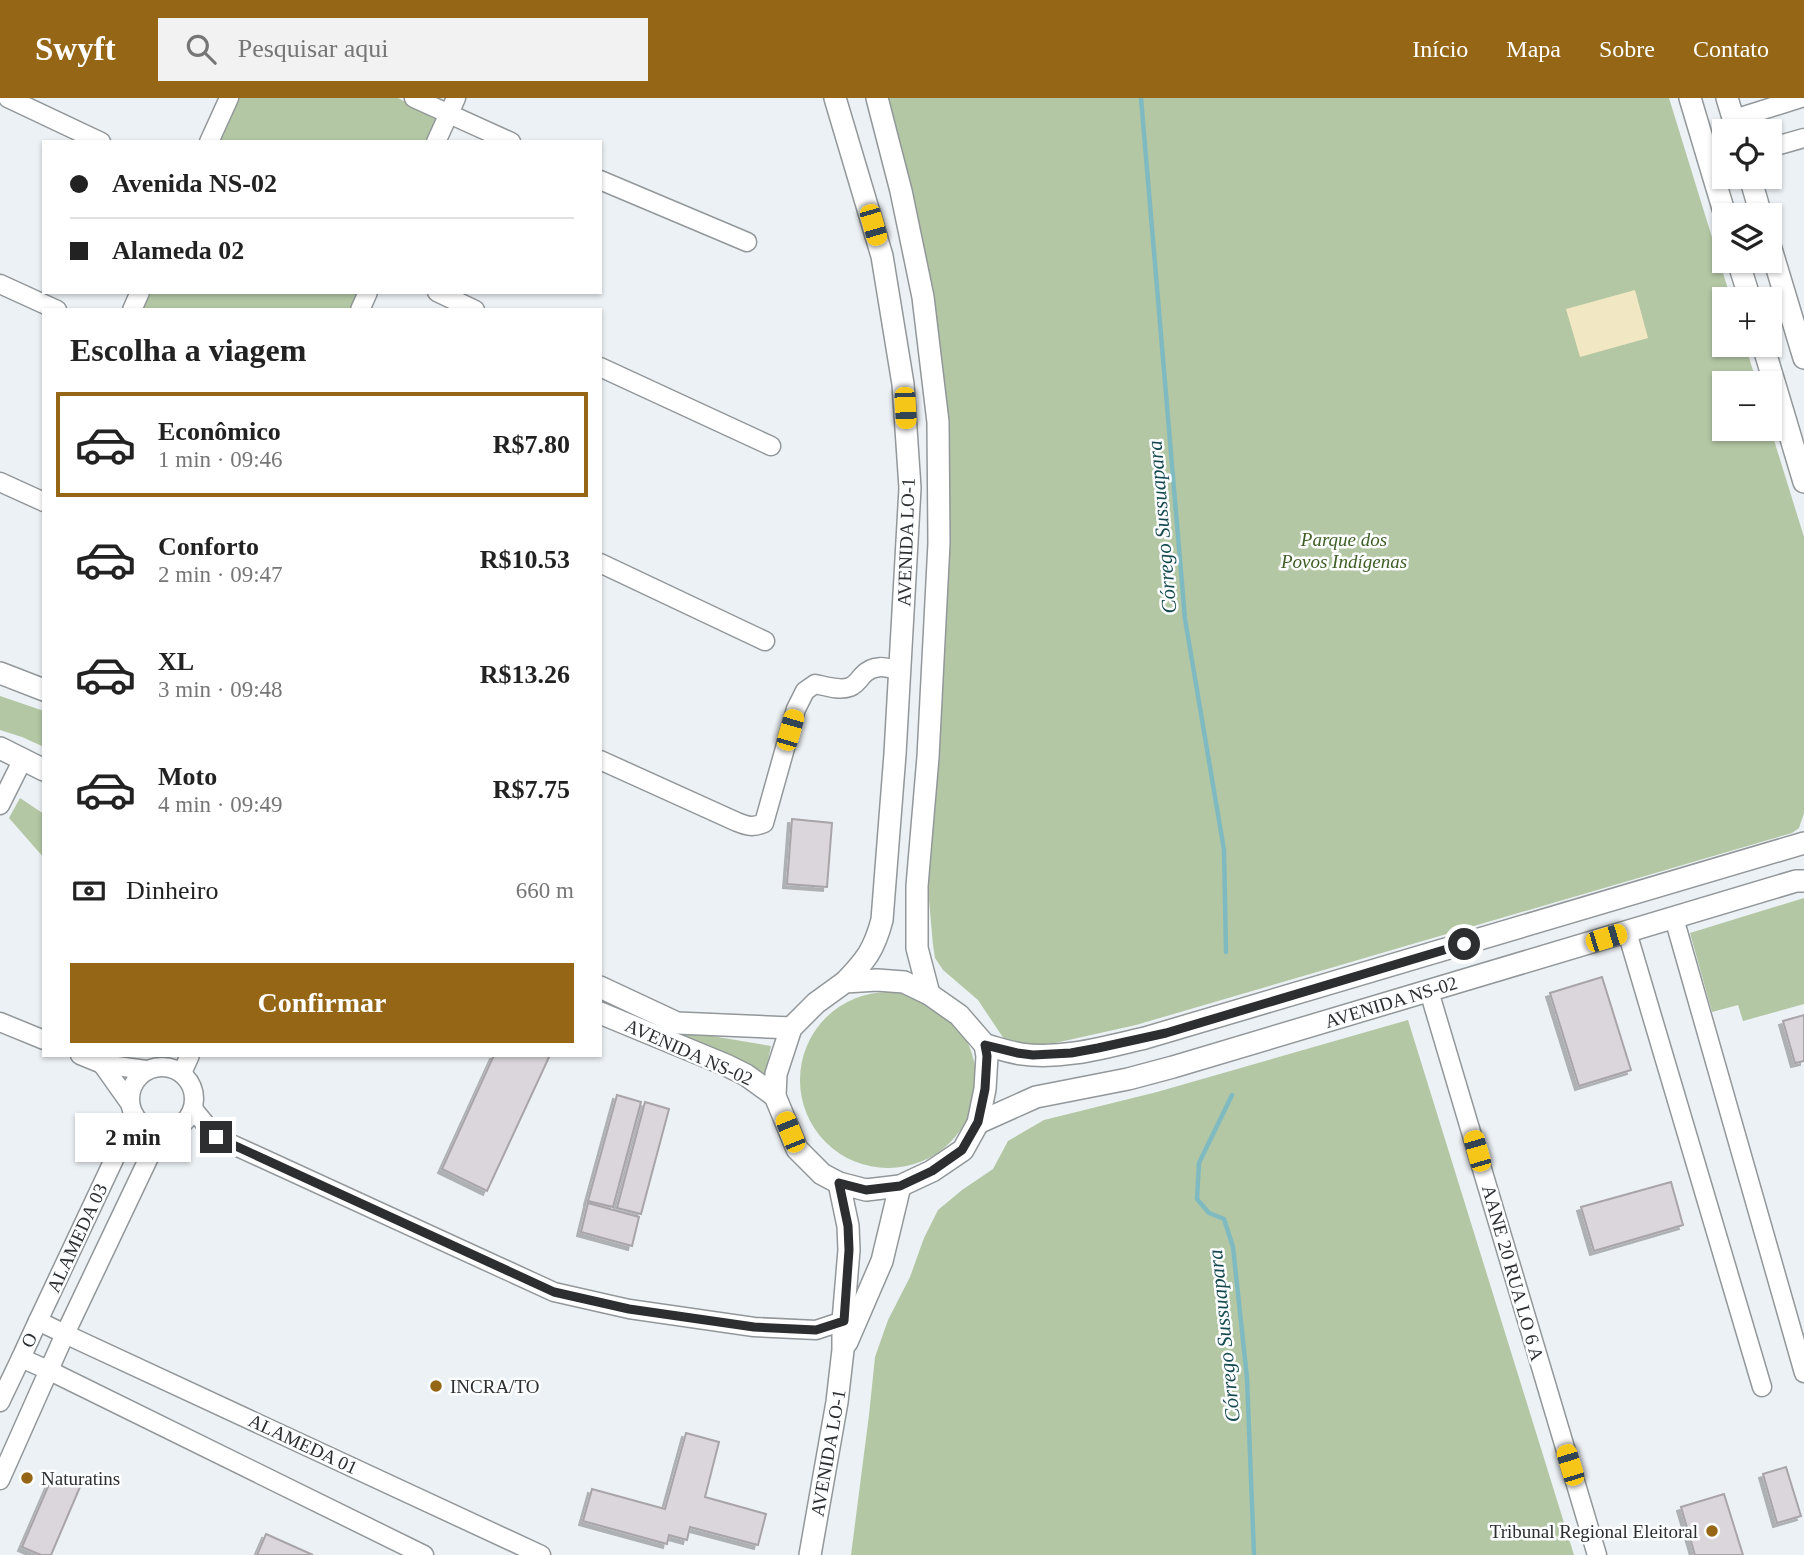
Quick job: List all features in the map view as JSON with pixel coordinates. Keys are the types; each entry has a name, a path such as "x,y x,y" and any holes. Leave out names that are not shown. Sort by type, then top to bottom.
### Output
{"street":[{"path":"8,98 97,140"},
{"path":"210,140 229,98"},
{"path":"414,98 507,140"},
{"path":"437,140 456,98"},
{"name":"AVENIDA LO-1","path":"835,98 882,256 903,384 910,488 895,754 882,920 877,940 866,959 845,982"},
{"name":"AVENIDA LO-1","path":"877,98 901,191 923,297 938,422 939,543 917,886 917,948 929,994"},
{"path":"1690,98 1721,203"},
{"path":"1727,98 1733,119"},
{"path":"1750,119 1801,98"},
{"path":"1782,144 1804,138"},
{"path":"602,181 747,242"},
{"path":"1778,273 1804,358"},
{"path":"0,284 53,308"},
{"path":"441,294 471,308"},
{"path":"1767,357 1804,482"},
{"path":"602,368 771,446"},
{"path":"0,482 42,501"},
{"path":"602,564 765,641"},
{"path":"602,761 737,822 749,827 757,826 764,823 796,709 805,691 815,684 849,688 865,672 881,666 900,671"},
{"path":"0,673 42,689"},
{"path":"0,748 42,769"},
{"path":"0,805 23,759"},
{"name":"AVENIDA NS-02","path":"985,1045 1023,1054 1071,1053 1126,1042 1186,1027 1804,843"},
{"name":"AVENIDA NS-02","path":"978,1122 1042,1096 1128,1079 1796,881 1804,881"},
{"path":"1674,918 1804,1373"},
{"path":"1627,932 1762,1387"},
{"path":"845,982 904,982 929,994 958,1015 985,1045 985,1089 978,1122 962,1150 932,1171 900,1186 866,1190 839,1183 822,1174 797,1149 775,1096 776,1074 791,1028 816,1003 845,982"},
{"name":"AVENIDA NS-02","path":"602,988 678,1023 791,1028"},
{"name":"AANE 20 RUA LO 6 A","path":"1429,991 1597,1555"},
{"name":"AVENIDA NS-02","path":"602,1014 726,1065 746,1075 775,1096"},
{"path":"0,1022 42,1039"},
{"path":"84,1057 102,1065 158,1064 182,1073 194,1092 193,1109 187,1120 169,1130"},
{"path":"182,1073 189,1057"},
{"path":"131,1109 133,1085 158,1064"},
{"path":"102,1065 141,1125 151,1130 216,1137 554,1292 629,1309 754,1327 816,1330 844,1321"},
{"name":"ALAMEDA 03","path":"38,1321 131,1109"},
{"path":"193,1109 216,1137"},
{"name":"ALAMEDA 03","path":"65,1334 169,1130"},
{"name":"AVENIDA LO-1","path":"810,1555 844,1350 849,1238 839,1183"},
{"name":"AVENIDA LO-1","path":"844,1350 882,1261 900,1186"},
{"name":"O","path":"38,1321 65,1334 48,1370 21,1358 38,1321"},
{"name":"ALAMEDA 01","path":"65,1334 541,1555"},
{"path":"0,1402 21,1358"},
{"path":"0,1480 48,1370 424,1555"}],"green space":[{"path":"235,98 398,98 437,118 432,140 216,140"},
{"name":"Parque dos Povos Indígenas","path":"886,98 1669,98 1712,237 1712,273 1723,273 1727,287 1712,287 1712,357 1749,357 1753,371 1712,371 1712,441 1774,441 1804,537 1804,813 1799,828 1792,833 1136,1025 1055,1043 1030,1045 1004,1039 978,1000 943,970 935,958 933,945 928,889 943,691 940,633 947,540 948,412 930,289"},
{"path":"145,294 363,294 357,308 139,308"},
{"path":"0,696 42,710 42,746 0,730"},
{"path":"20,798 42,813 42,856 9,818"},
{"path":"1804,898 1804,1004 1743,1021 1738,1005 1712,1012 1690,933"},
{"path":"888,992 922,999 950,1018 969,1046 976,1080 969,1114 950,1142 922,1161 888,1168 854,1161 826,1142 807,1114 800,1080 807,1046 826,1018 854,999"},
{"path":"602,997 676,1030 771,1046 764,1080 602,1008"},
{"path":"1408,1020 1574,1555 851,1555 875,1357 888,1320 910,1277 924,1238 938,1210 993,1169 1008,1141 1044,1120 1157,1092"}],"sand":[{"path":"1635,290 1648,338 1580,357 1566,309"}],"building":[{"path":"792,819 832,823 827,887 787,884"},
{"path":"1602,977 1631,1070 1579,1086 1550,993"},
{"path":"1804,1015 1804,1061 1795,1063 1783,1021"},
{"path":"493,1057 549,1057 487,1191 442,1169"},
{"path":"617,1095 641,1102 613,1207 588,1201"},
{"path":"645,1102 669,1109 641,1214 617,1208"},
{"path":"1671,1182 1683,1225 1594,1251 1581,1207"},
{"path":"588,1203 639,1217 632,1246 581,1232"},
{"path":"686,1433 719,1442 705,1497 766,1514 758,1545 690,1527 687,1540 669,1535 667,1544 583,1521 592,1489 665,1509"},
{"path":"1786,1467 1801,1516 1777,1523 1763,1474"},
{"path":"53,1475 80,1487 51,1555 41,1555 22,1547"},
{"name":"Tribunal Regional Eleitoral","path":"1724,1494 1743,1555 1695,1555 1681,1507"},
{"path":"266,1534 313,1555 257,1555"}],"waterway":[{"name":"Córrego Sussuapara","path":"1141,98 1185,619 1224,850 1226,952"},
{"name":"Córrego Sussuapara","path":"1232,1095 1199,1163 1197,1199 1209,1213 1224,1219 1233,1247 1247,1378 1254,1555"}],"place":[{"name":"INCRA/TO","path":"436,1386"},
{"name":"Naturatins","path":"27,1478"},
{"name":"Tribunal Regional Eleitoral","path":"1712,1531"}],"route":[{"path":"216,1137 554,1292 629,1309 754,1327 816,1330 844,1321 849,1250 848,1226 839,1183 866,1190 900,1186 932,1171 962,1150 978,1122 985,1089 985,1045 1033,1055 1098,1048 1166,1033 1464,944"}]}
